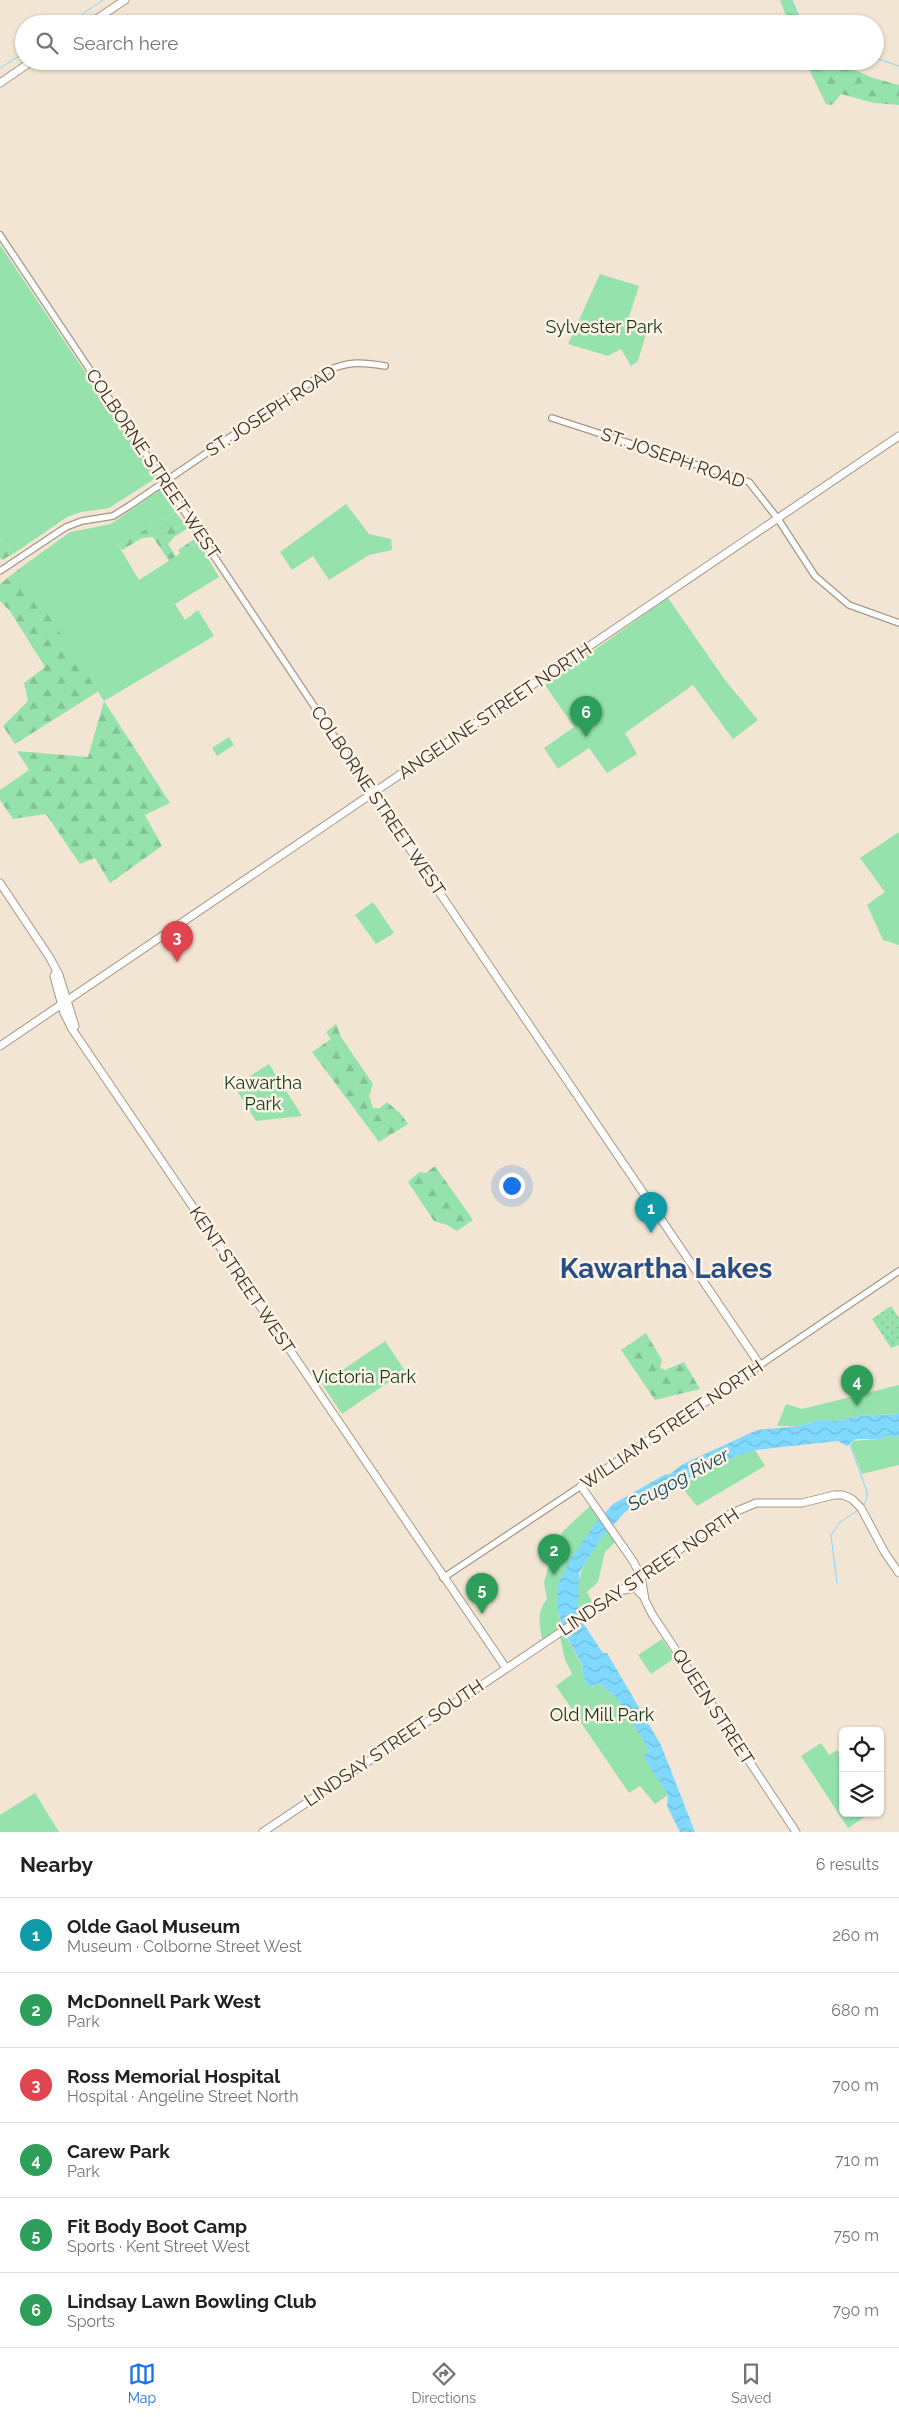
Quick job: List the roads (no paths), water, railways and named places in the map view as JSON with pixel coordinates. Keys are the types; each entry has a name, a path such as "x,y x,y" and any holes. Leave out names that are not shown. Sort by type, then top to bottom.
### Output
{"main road":[{"path":"102,15 125,0"},
{"path":"0,83 19,70"},
{"name":"ANGELINE STREET NORTH","path":"0,1046 899,436"},
{"name":"COLBORNE STREET WEST","path":"372,793 760,1365"},
{"name":"KENT STREET WEST","path":"0,883 42,943 56,972 54,976 72,1029 443,1578 506,1668"},
{"name":"WILLIAM STREET NORTH","path":"582,1486 760,1365"},
{"path":"582,1486 641,1576"},
{"name":"LINDSAY STREET NORTH","path":"525,1654 587,1614 730,1514 751,1504 804,1502 841,1494 851,1498 861,1508 885,1553 899,1573"},
{"name":"QUEEN STREET","path":"641,1576 646,1600 664,1632 796,1832"},
{"path":"618,1592 635,1588 646,1600"},
{"name":"LINDSAY STREET SOUTH","path":"263,1832 525,1654"}],"street":[{"name":"COLBORNE STREET WEST","path":"0,234 372,793"},
{"name":"ST. JOSEPH ROAD","path":"0,571 66,527 82,521 113,516 327,371 349,362 363,362 385,366"},
{"name":"ST. JOSEPH ROAD","path":"552,418 749,482 778,519 815,576 849,605 899,622"},
{"name":"WILLIAM STREET NORTH","path":"760,1365 899,1271"},
{"name":"WILLIAM STREET NORTH","path":"443,1578 582,1486"}],"water":[{"name":"Scugog River","path":"899,1414 899,1436 894,1438 891,1436 879,1439 856,1439 847,1446 838,1441 756,1450 725,1460 625,1512 600,1540 579,1573 578,1605 581,1620 603,1653 607,1653 661,1745 695,1832 680,1832 667,1806 668,1795 643,1756 650,1751 616,1697 598,1683 590,1688 582,1674 583,1667 564,1631 558,1611 558,1585 570,1560 595,1524 613,1504 664,1475 670,1474 681,1465 757,1430 798,1426 821,1420 840,1421 858,1416"}],"waterway":[{"path":"81,15 103,0"},
{"path":"792,0 798,15"},
{"path":"0,68 15,59"},
{"path":"884,61 899,66"},
{"path":"850,1444 867,1492 867,1498 863,1506"},
{"path":"837,1583 831,1535 839,1523 858,1510"}],"place":[{"name":"Lindsay Lawn Bowling Club","path":"586,737"},
{"name":"Ross Memorial Hospital","path":"177,962"},
{"name":"Olde Gaol Museum","path":"651,1233"},
{"name":"Carew Park","path":"857,1406"},
{"name":"McDonnell Park West","path":"554,1575"},
{"name":"Fit Body Boot Camp","path":"482,1614"}],"district":[{"name":"Kawartha Lakes","path":"666,1268"}],"park label":[{"name":"Sylvester Park","path":"604,327"},
{"name":"Kawartha Park","path":"263,1093"},
{"name":"Victoria Park","path":"364,1377"},
{"name":"Old Mill Park","path":"602,1715"}]}
